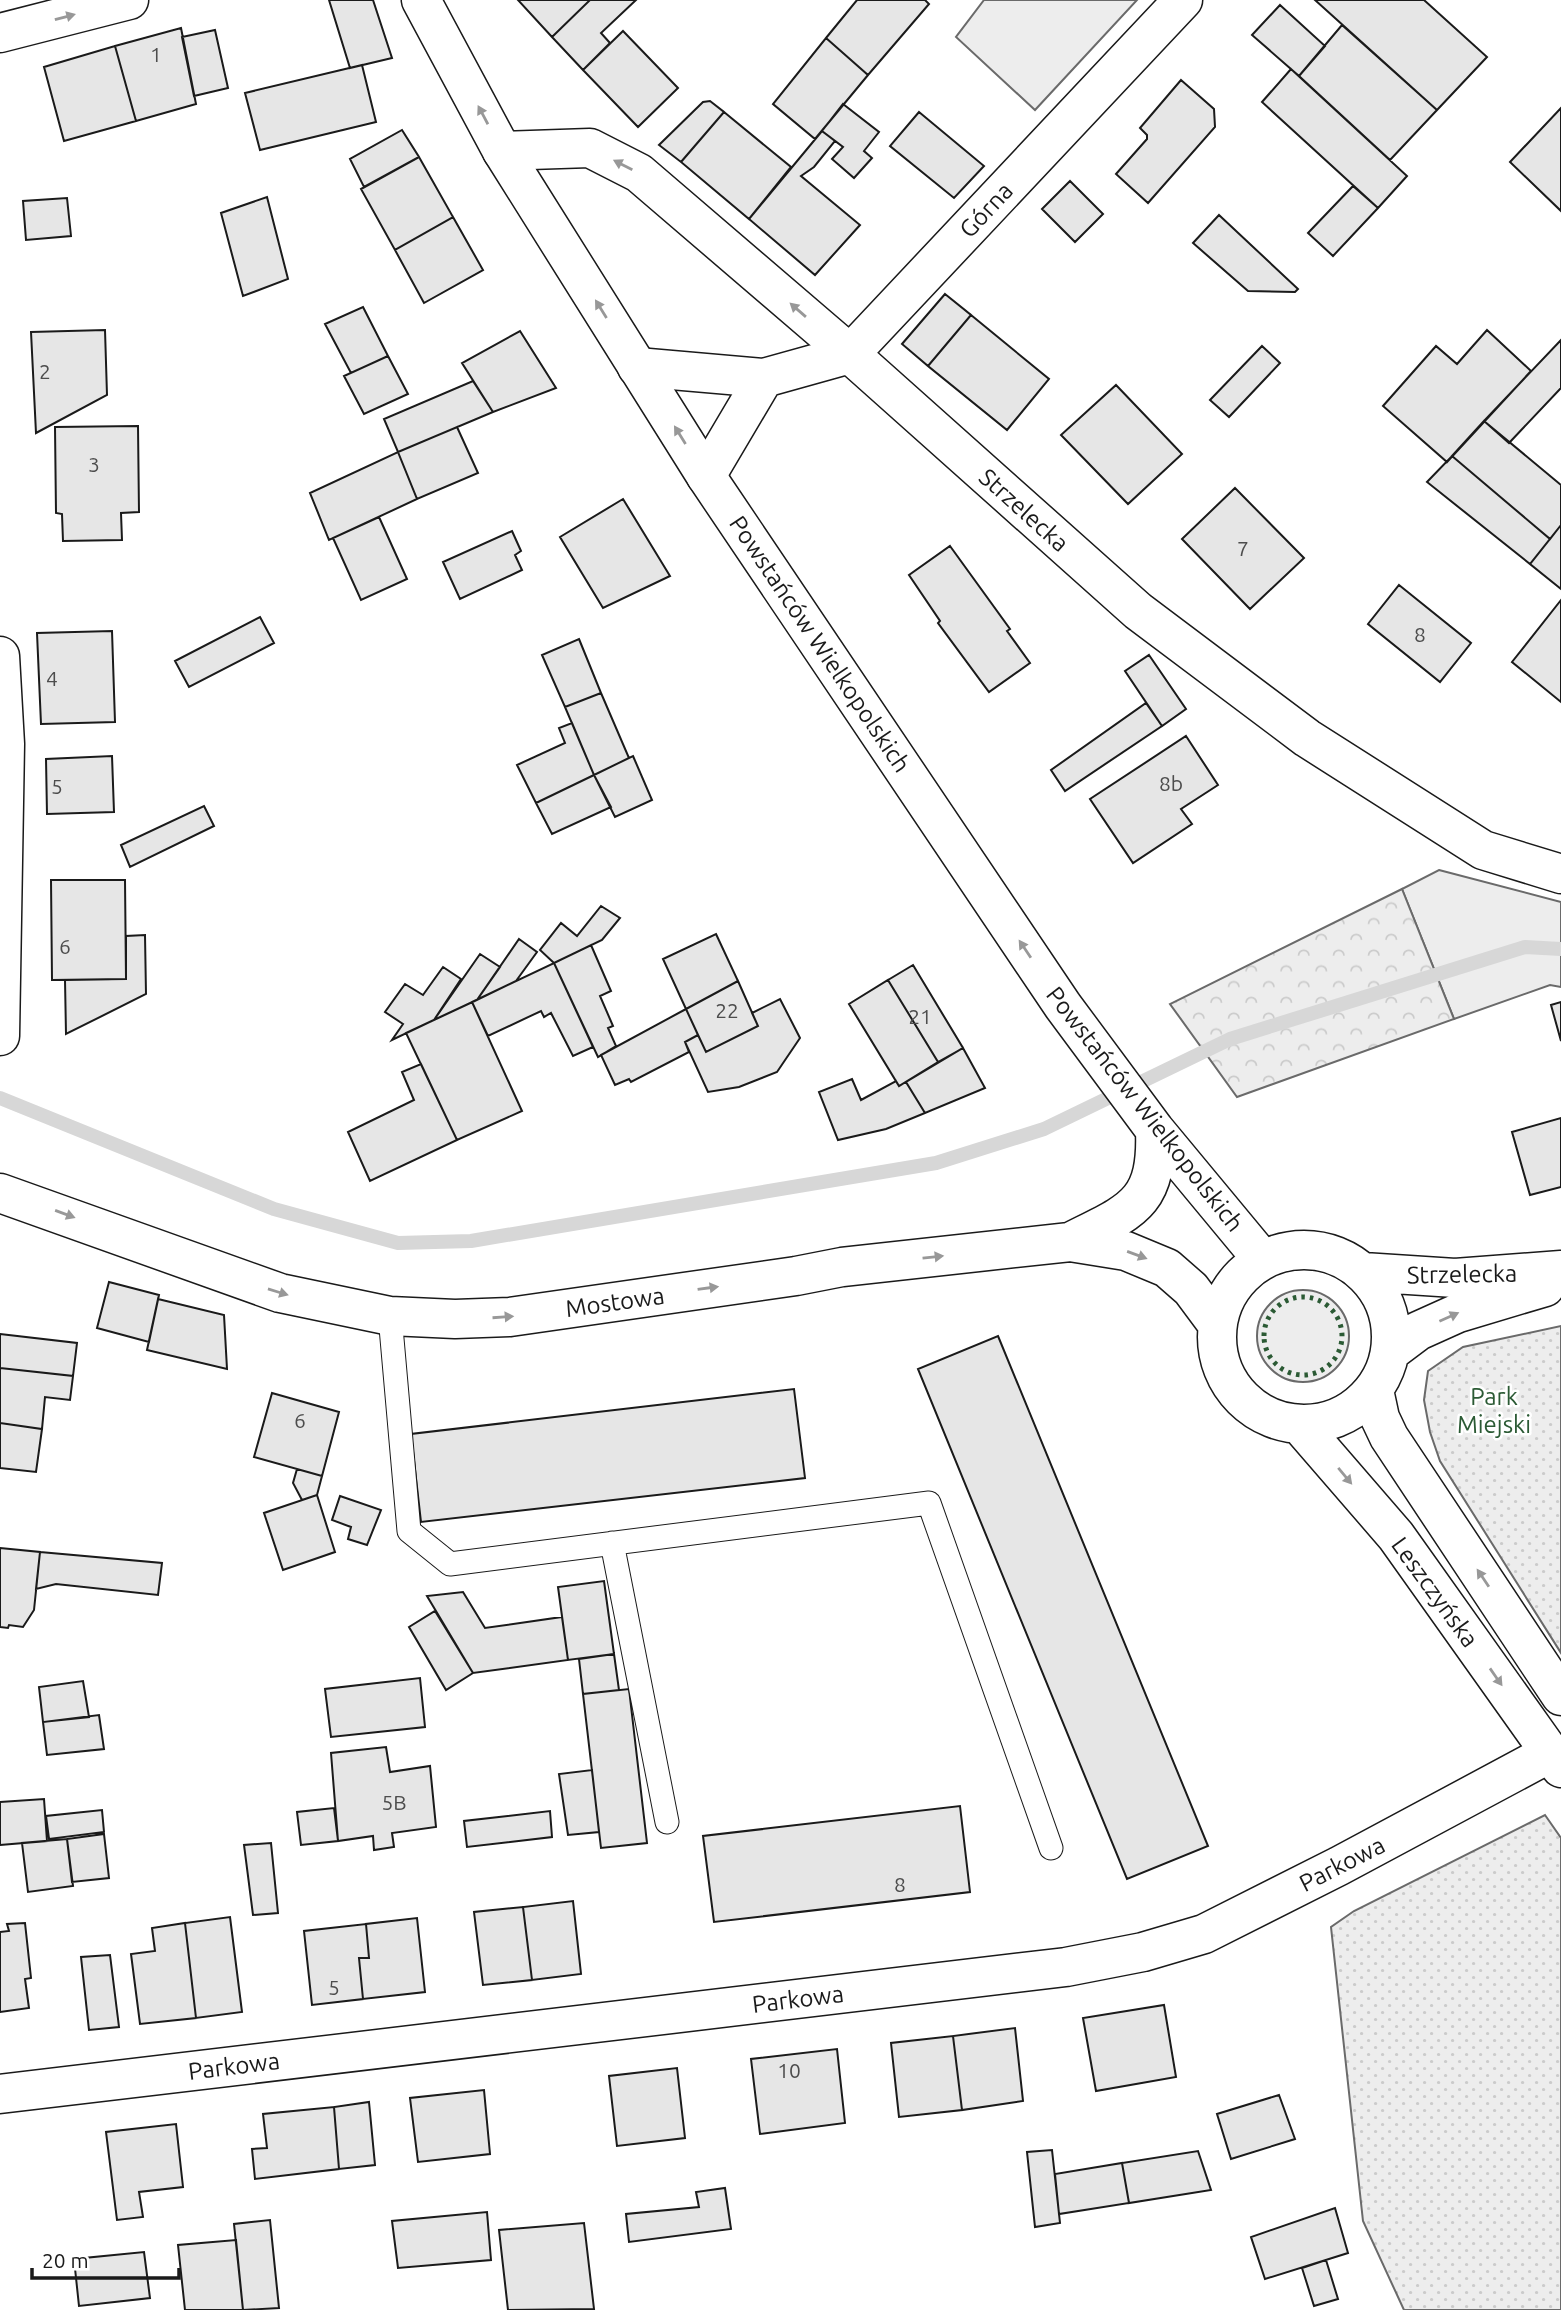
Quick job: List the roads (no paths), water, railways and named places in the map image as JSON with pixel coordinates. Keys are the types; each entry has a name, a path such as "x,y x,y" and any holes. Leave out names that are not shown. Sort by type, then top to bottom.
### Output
{"street":[{"path":"0,33 129,0"},
{"name":"Powstańców Wielkopolskich","path":"421,0 502,150 706,476 1063,1006 1155,1129 1262,1259"},
{"name":"Górna","path":"850,354 1183,0"},
{"name":"Strzelecka","path":"502,150 590,148 639,173 850,354 1138,611 1307,738 1483,850 1561,874"},
{"path":"637,367 764,378 850,354"},
{"path":"706,476 764,378"},
{"path":"0,656 5,744 0,1036"},
{"path":"1070,1242 1117,1218 1136,1204 1151,1182 1156,1158 1155,1129"},
{"name":"Mostowa","path":"0,1192 280,1293 390,1316 455,1319 510,1317 842,1267 1070,1242 1126,1251 1167,1268 1191,1289 1217,1324"},
{"path":"1304,1249 1325,1252 1345,1260 1363,1272 1377,1289 1387,1309 1391,1329 1390,1352 1384,1372 1374,1390 1354,1409 1328,1421 1300,1425 1272,1418 1247,1403 1228,1381 1218,1353 1217,1324 1225,1298 1241,1276 1262,1259 1304,1249"},
{"name":"Strzelecka","path":"1363,1272 1455,1278 1561,1270"},
{"name":"Strzelecka","path":"1390,1352 1418,1331 1458,1312 1561,1282"},
{"name":"Leszczyńska","path":"1374,1390 1380,1418 1389,1437 1561,1696"},
{"name":"Leszczyńska","path":"1300,1425 1396,1536 1555,1760"},
{"name":"Parkowa","path":"0,2094 1066,1967 1143,1952 1204,1934 1555,1760"}],"lane":[{"path":"390,1316 409,1531 450,1564 929,1503 1051,1848"},
{"path":"612,1543 667,1822"}],"waterway":[{"path":"0,1098 274,1209 398,1243 471,1241 936,1163 1044,1129 1230,1039 1525,947 1561,949"}],"park label":[{"name":"Park Miejski","path":"1494,1410"}]}
